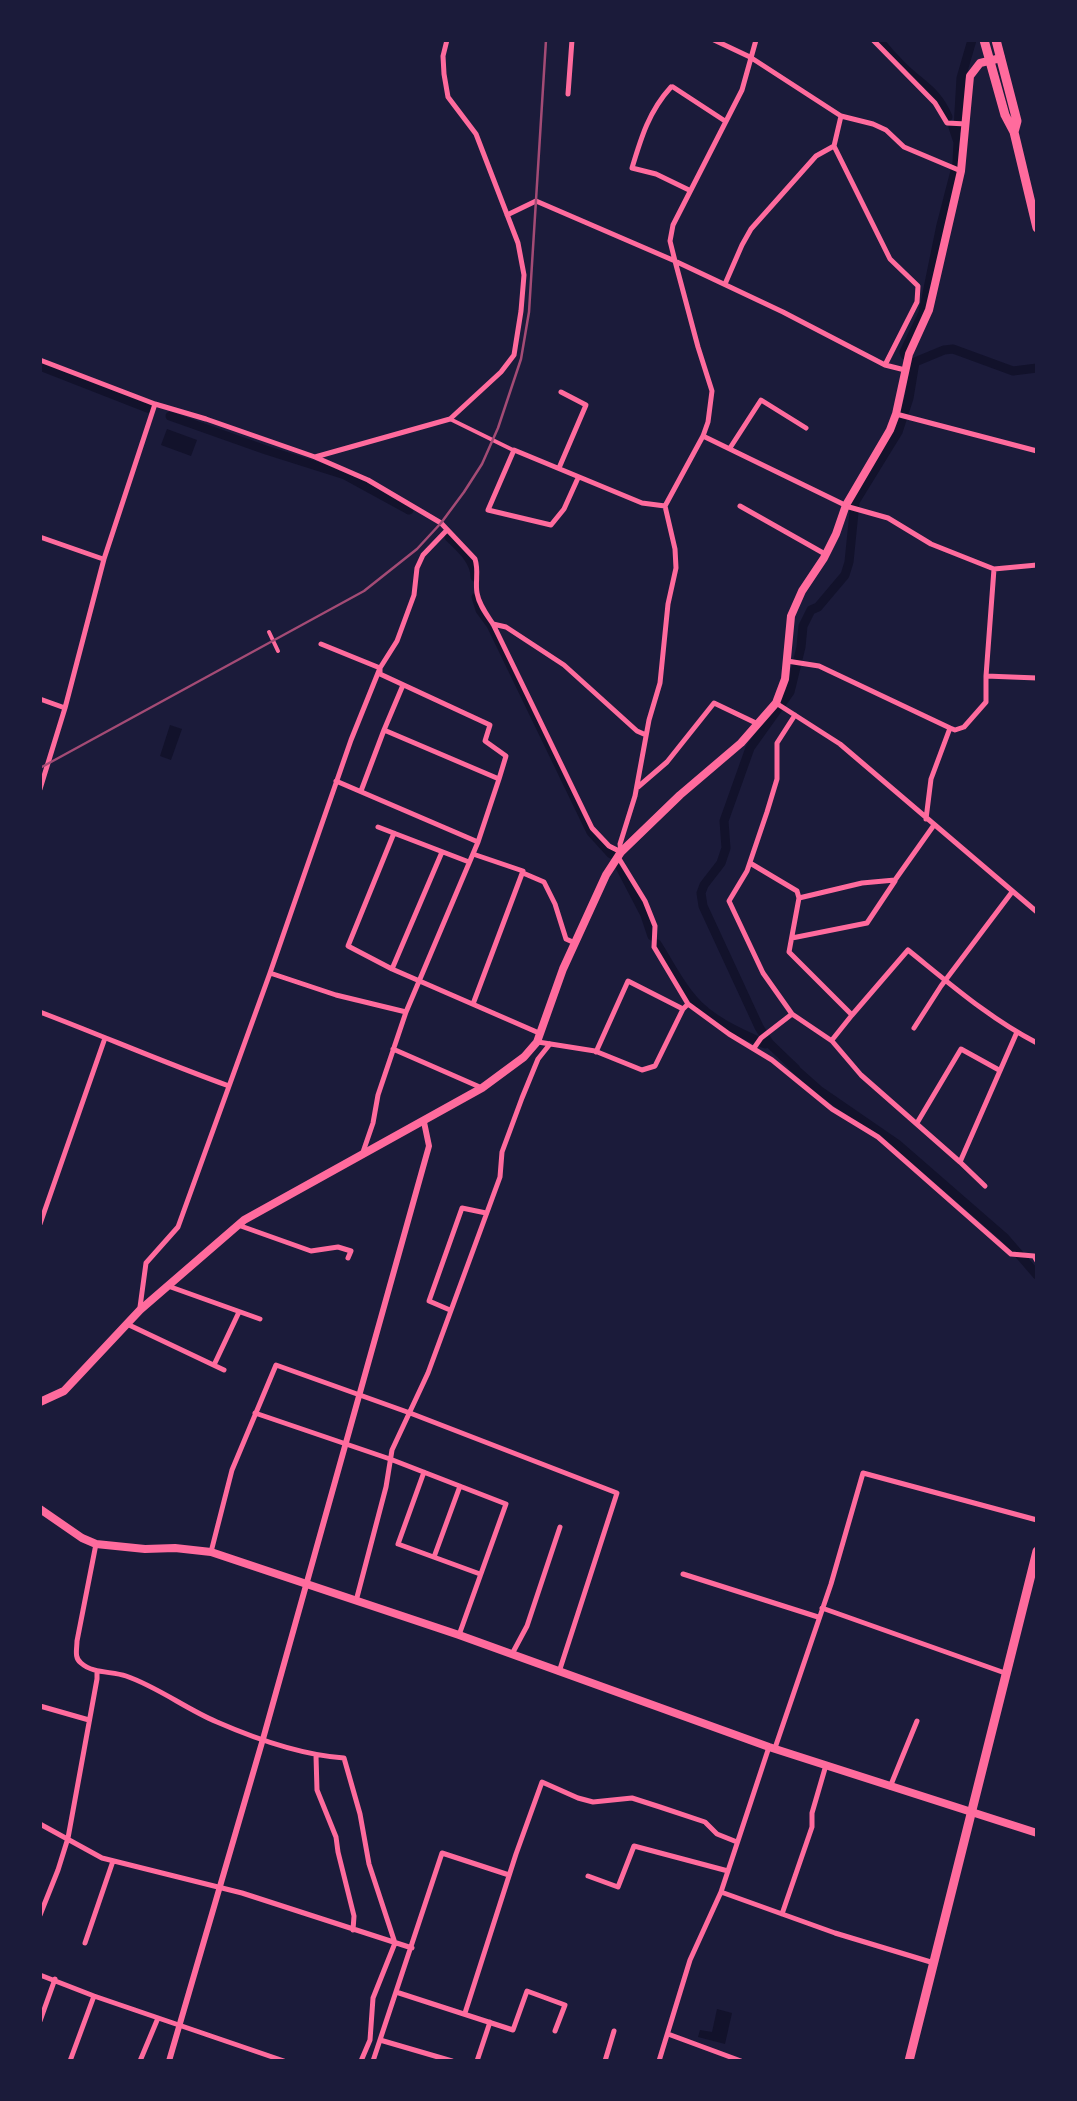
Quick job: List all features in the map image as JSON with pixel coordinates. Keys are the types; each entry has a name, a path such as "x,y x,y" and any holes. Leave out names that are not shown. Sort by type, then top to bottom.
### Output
{"highway":[{"path":"984,40 1005,115 1014,132 1037,228"},
{"path":"996,40 1017,121 1014,132"},
{"path":"910,2061 1037,1551"}],"main road":[{"path":"40,1402 64,1391 140,1310 238,1225 482,1088 524,1057 540,1038 564,969 606,875 619,855 741,743 777,704 790,662 791,616 899,414 908,354 929,310 957,169 960,123 970,76 980,63 1001,58"},
{"path":"40,1509 96,1544 210,1552 459,1635 826,1766 1037,1833"}],"street":[{"path":"315,458 450,419 501,372 514,354 524,275 518,243 476,134 448,97 443,56 446,40"},
{"path":"568,94 572,40"},
{"path":"714,40 750,57 841,116 873,124 904,147 957,169"},
{"path":"619,855 660,684 668,604 676,568 665,506 703,436 712,391 670,241 689,190 742,90 756,40"},
{"path":"873,40 935,103 947,122 960,123"},
{"path":"689,190 656,174 632,168 657,102 672,86 726,122"},
{"path":"841,116 834,146 890,259 918,286 917,302 885,366"},
{"path":"725,284 751,229 816,156 834,146"},
{"path":"508,215 536,201 725,284 885,366 904,370"},
{"path":"40,360 368,480 448,530 475,559 480,605 493,624 592,828 619,855 645,901 655,928 654,947 686,1007"},
{"path":"559,469 586,405 560,392"},
{"path":"730,448 761,400 806,428"},
{"path":"40,790 104,559 154,404"},
{"path":"899,414 1037,451"},
{"path":"450,419 642,504 665,506"},
{"path":"703,436 858,511 888,518 931,544 994,569 1037,565"},
{"path":"514,450 488,510 551,525 564,509 578,478"},
{"path":"740,506 826,554"},
{"path":"140,1310 146,1262 178,1228 336,781 380,668 398,641 414,595 418,568 423,556 448,530"},
{"path":"40,537 104,559"},
{"path":"790,662 819,666 950,728 964,727 986,702 994,569"},
{"path":"493,624 506,626 564,665 646,735"},
{"path":"269,632 278,650"},
{"path":"321,644 380,668"},
{"path":"363,1152 406,1012 478,842 506,756 485,741 490,725 380,674 380,668"},
{"path":"986,676 1037,678"},
{"path":"361,790 403,685"},
{"path":"40,698 65,708"},
{"path":"636,789 667,762 714,703 758,724"},
{"path":"777,704 840,744 1037,912"},
{"path":"796,715 776,743 777,779 750,863 729,901 730,906 763,973 792,1014 832,1041 861,1076 984,1186"},
{"path":"926,818 931,778 950,728"},
{"path":"384,730 499,779"},
{"path":"336,781 478,842"},
{"path":"792,938 867,923 934,825"},
{"path":"378,827 469,862"},
{"path":"394,833 348,946 550,1044 596,1052 642,1070 655,1066 686,1007"},
{"path":"392,969 442,852"},
{"path":"473,854 544,882 566,939 575,944"},
{"path":"750,863 797,891 789,952 852,1015"},
{"path":"473,1004 522,873"},
{"path":"799,898 862,883 895,880"},
{"path":"914,1028 1012,892"},
{"path":"832,1041 908,950 1016,1032 1037,1043"},
{"path":"270,974 406,1012"},
{"path":"596,1052 628,981 686,1007 729,1034 760,1041 772,1060 832,1109 878,1137 1011,1254 1034,1256 1037,1260"},
{"path":"40,1012 228,1086"},
{"path":"760,1041 792,1014"},
{"path":"960,1162 1016,1032"},
{"path":"40,1224 106,1037"},
{"path":"356,1601 390,1459 428,1372 500,1177 508,1134 538,1058 550,1044"},
{"path":"393,1049 482,1088"},
{"path":"916,1122 961,1049 1000,1070"},
{"path":"169,2061 264,1739 429,1146 424,1122"},
{"path":"451,1310 429,1302 462,1208 486,1214"},
{"path":"238,1225 311,1251 338,1247 351,1251 348,1258"},
{"path":"168,1286 260,1319"},
{"path":"214,1364 239,1312"},
{"path":"127,1324 224,1370"},
{"path":"210,1552 232,1470 276,1365 618,1492 559,1672"},
{"path":"256,1413 506,1504 459,1635"},
{"path":"424,1472 398,1544 480,1574"},
{"path":"660,2061 690,1960 728,1871 820,1617 863,1473 1037,1520"},
{"path":"434,1557 460,1486"},
{"path":"512,1654 527,1626 560,1528"},
{"path":"96,1544 76,1656 80,1663 97,1671 126,1675 214,1721 264,1739 316,1756 344,1758 369,1864 394,1943 373,1998 370,2040 361,2061"},
{"path":"683,1574 820,1617"},
{"path":"822,1608 1005,1673"},
{"path":"40,1914 68,1838 97,1671"},
{"path":"40,1706 89,1720"},
{"path":"890,1787 916,1721"},
{"path":"316,1756 317,1790 336,1837 354,1916 353,1930"},
{"path":"782,1914 812,1826 826,1766"},
{"path":"464,2013 542,1782 593,1802 632,1798 705,1822 717,1834 737,1842"},
{"path":"40,1824 102,1858 263,1899 412,1948"},
{"path":"588,1876 618,1887 634,1846 728,1871"},
{"path":"373,2061 442,1853 510,1875"},
{"path":"85,1943 113,1861"},
{"path":"720,1892 835,1933 934,1962"},
{"path":"40,1974 284,2061"},
{"path":"40,2021 55,1979"},
{"path":"396,1992 513,2030 528,1991 565,2004 555,2031"},
{"path":"70,2061 94,1996"},
{"path":"140,2061 158,2018"},
{"path":"477,2061 490,2022"},
{"path":"605,2061 614,2031"},
{"path":"668,2034 741,2061"},
{"path":"380,2040 452,2061"}],"shaded area":[{"path":"167,429 197,440 191,456 161,445"},
{"path":"170,725 182,729 171,760 160,756"},
{"path":"717,2009 732,2013 725,2044 698,2037 700,2030 712,2032"}],"waterway":[{"path":"879,40 934,94 948,117"},
{"path":"958,129 961,78 972,40"},
{"path":"905,355 923,313 957,163 958,142 953,127"},
{"path":"915,362 953,349 1013,371 1037,368"},
{"path":"796,1069 769,1043 759,1027 703,906 701,893 721,863 726,848 724,821 750,748 790,692 803,626 811,610 845,575 855,502 898,432 915,362"},
{"path":"40,366 150,409"},
{"path":"170,416 345,475 409,510"},
{"path":"449,537 470,560 475,577"},
{"path":"476,597 591,832 611,854"},
{"path":"620,867 652,936"},
{"path":"657,944 699,1006 765,1044"},
{"path":"793,1067 820,1091 897,1144 1005,1238 1037,1275"}],"railway":[{"path":"40,768 364,591 417,549 464,492 498,428 521,359 529,312 546,40"}]}
